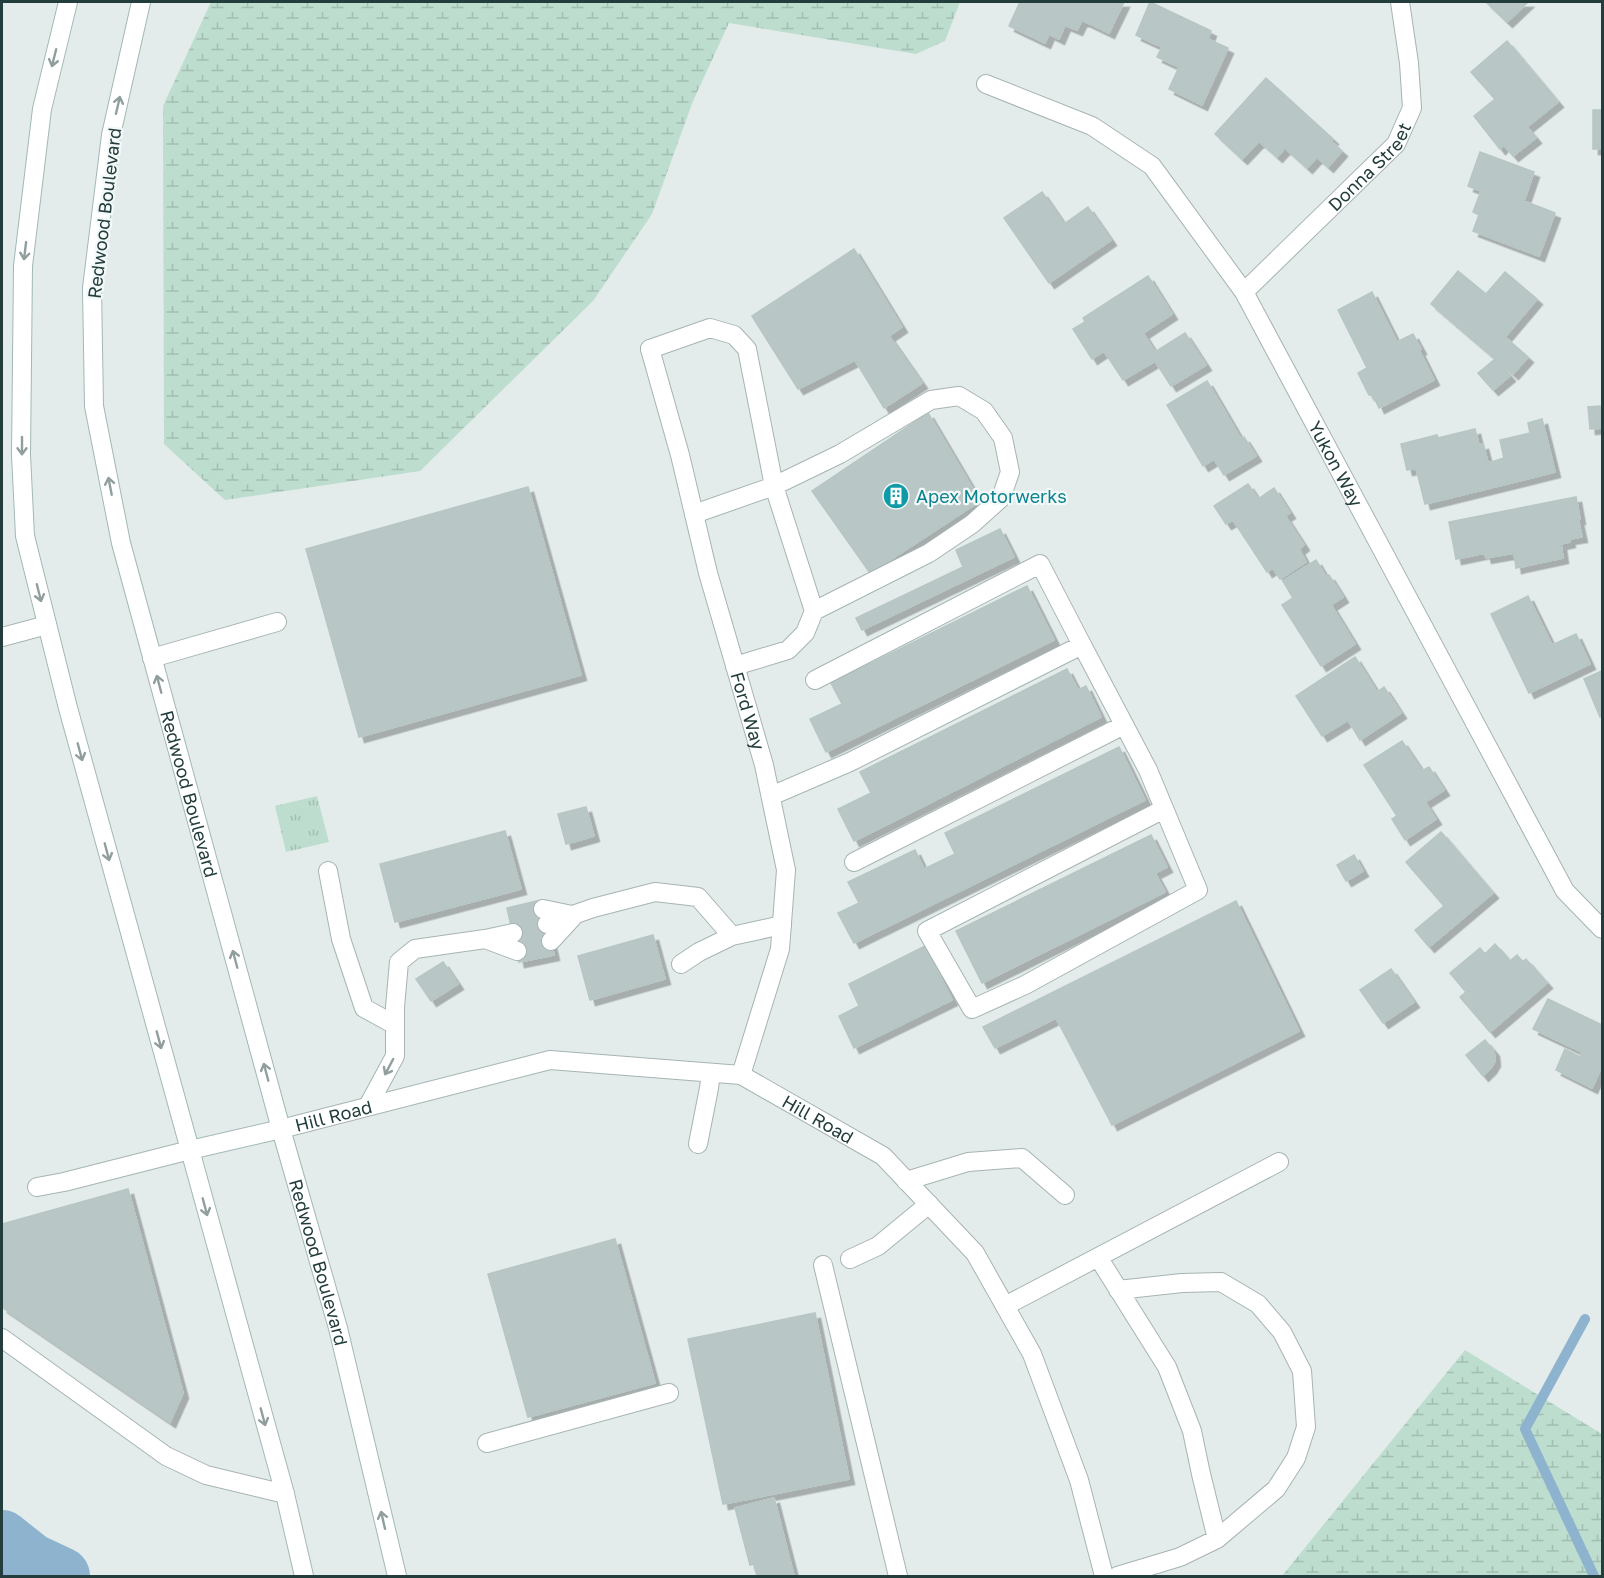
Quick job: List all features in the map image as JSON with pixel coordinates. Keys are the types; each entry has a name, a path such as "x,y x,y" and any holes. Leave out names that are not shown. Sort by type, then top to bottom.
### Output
{"street":[{"path":"68,2 42,109 23,266 21,455 25,536 68,708 285,1494 304,1576"},
{"name":"Redwood Boulevard","path":"141,2 111,135 92,288 94,406 121,543 281,1129 338,1328 397,1576"},
{"name":"Donna Street","path":"1244,292 1396,144 1412,108 1409,63 1400,2"},
{"name":"Yukon Way","path":"986,84 1092,126 1152,166 1244,292 1565,891 1602,929"},
{"name":"Ford Way","path":"741,1076 780,949 786,870 764,765 708,573 680,455 650,349 710,328 734,335 747,349 774,486"},
{"path":"694,514 774,486 840,454 931,400 959,396 984,411 1003,438 1010,471 1001,498 972,524 929,553 814,611"},
{"path":"735,666 788,650 806,633 814,611 774,486"},
{"path":"815,680 1041,564 1148,770 1198,890 1025,985 972,1008 927,931 1164,809"},
{"path":"152,657 277,622"},
{"path":"2,637 47,625"},
{"path":"771,796 850,762 1082,645"},
{"path":"854,862 1124,725"},
{"path":"328,871 341,939 364,1008 395,1025"},
{"path":"574,915 547,925 593,908 655,892 698,897 732,936"},
{"path":"681,964 699,952 732,936 782,925"},
{"path":"368,1106 395,1056 395,1007 399,962 415,949 485,939 511,926"},
{"path":"485,939 517,951"},
{"name":"Hill Road","path":"37,1187 281,1129 550,1060 741,1076 883,1156 975,1253 1032,1354 1079,1480 1104,1576"},
{"path":"698,1144 711,1073"},
{"path":"906,1181 968,1162 1022,1158 1065,1195"},
{"path":"1005,1306 1279,1162"},
{"path":"850,1259 878,1246 929,1204"},
{"path":"1098,1257 1167,1367 1192,1431 1217,1539"},
{"path":"823,1265 898,1576"},
{"path":"1117,1576 1180,1557 1217,1539 1276,1489 1296,1458 1306,1427 1302,1371 1282,1332 1258,1304 1221,1282 1182,1283 1118,1290"},
{"path":"2,1338 166,1456 206,1475 285,1494"},
{"path":"487,1443 669,1393"}],"green space":[{"path":"211,2 960,2 945,41 916,54 729,23 693,101 652,214 593,301 420,471 225,500 164,444 163,106"},
{"path":"317,796 329,842 286,852 275,806"},
{"path":"1465,1350 1602,1434 1602,1576 1282,1576"}],"building":[{"path":"1020,2 1124,2 1109,33 1082,20 1077,30 1065,25 1059,39 1049,34 1045,43 1009,26"},
{"path":"1150,2 1211,31 1208,39 1228,48 1202,105 1169,89 1179,67 1157,57 1162,47 1136,35"},
{"path":"1486,2 1528,2 1507,22"},
{"path":"1507,41 1558,102 1527,127 1536,138 1513,156 1504,145 1500,149 1474,116 1495,99 1471,72"},
{"path":"1266,78 1333,139 1331,141 1342,151 1328,167 1317,157 1307,168 1285,148 1277,157 1259,141 1242,159 1215,134"},
{"path":"1593,110 1602,110 1602,149 1593,149"},
{"path":"1480,152 1534,172 1524,201 1555,213 1539,256 1473,231 1479,215 1473,212 1481,191 1468,186"},
{"path":"1042,192 1064,224 1088,207 1111,240 1049,283 1004,218"},
{"path":"854,249 902,327 889,336 922,383 884,408 855,360 798,389 752,316"},
{"path":"1458,271 1486,294 1505,272 1537,299 1505,337 1528,357 1513,374 1431,304"},
{"path":"1148,276 1172,314 1143,333 1155,352 1185,333 1206,365 1171,386 1155,361 1123,380 1104,351 1092,359 1073,329 1085,322 1083,318"},
{"path":"1372,292 1397,342 1413,334 1434,380 1379,408 1373,395 1369,395 1358,373 1367,368 1338,310"},
{"path":"1495,359 1510,376 1493,390 1478,373"},
{"path":"1207,381 1241,439 1244,437 1256,456 1224,475 1214,459 1203,466 1167,405"},
{"path":"1600,406 1602,428 1590,429 1588,407"},
{"name":"Apex Motorwerks","path":"928,413 980,501 870,573 812,491"},
{"path":"1542,419 1555,472 1425,504 1416,468 1407,470 1401,444 1475,429 1479,445 1483,444 1488,463 1504,458 1500,440 1530,433 1528,423"},
{"path":"1248,484 1258,499 1274,488 1290,513 1285,516 1304,545 1299,549 1306,562 1280,579 1273,568 1267,572 1233,520 1226,524 1214,506"},
{"path":"528,487 581,675 359,737 306,549"},
{"path":"1576,497 1582,537 1569,539 1570,542 1561,544 1563,558 1516,568 1514,553 1486,558 1485,553 1456,559 1449,522"},
{"path":"1000,529 1014,557 862,630 856,618 963,567 956,550"},
{"path":"1316,560 1326,577 1329,575 1343,597 1331,605 1355,644 1321,666 1282,605 1293,598 1283,581"},
{"path":"1027,586 1054,640 826,752 810,719 842,704 831,683"},
{"path":"1528,596 1552,645 1576,634 1590,664 1529,693 1491,614"},
{"path":"1355,657 1377,692 1384,687 1401,713 1360,740 1348,720 1322,736 1296,696"},
{"path":"1067,669 1078,690 1086,686 1101,717 854,841 838,809 871,793 860,772"},
{"path":"1602,671 1602,716 1600,717 1584,679"},
{"path":"1402,741 1422,771 1429,767 1444,790 1425,802 1436,819 1405,840 1392,819 1397,816 1364,765"},
{"path":"1119,747 1145,800 854,943 838,913 859,903 848,882 915,850 924,869 955,854 945,833"},
{"path":"586,807 594,836 566,844 558,814"},
{"path":"505,831 521,889 395,922 380,864"},
{"path":"1441,832 1493,893 1429,947 1415,930 1444,906 1406,862"},
{"path":"1151,835 1167,867 1155,873 1165,892 982,983 956,931"},
{"path":"1354,855 1363,871 1346,881 1337,865"},
{"path":"541,900 554,955 519,962 507,908"},
{"path":"1236,901 1299,1031 1112,1125 1056,1018 995,1048 983,1027"},
{"path":"653,935 665,979 590,1000 578,956"},
{"path":"1495,944 1510,961 1517,955 1523,962 1526,959 1547,983 1490,1032 1460,997 1466,992 1450,973 1480,948 1485,954"},
{"path":"925,946 952,1000 854,1048 839,1016 859,1006 849,984"},
{"path":"443,962 458,984 431,1001 416,979"},
{"path":"1391,969 1414,1002 1383,1023 1360,990"},
{"path":"1548,999 1602,1025 1602,1066 1592,1088 1556,1070 1565,1049 1580,1057 1582,1052 1533,1029"},
{"path":"1485,1040 1494,1051 1495,1061 1483,1076 1466,1055"},
{"path":"128,1189 183,1393 170,1422 2,1307 2,1224"},
{"path":"615,1239 655,1383 528,1417 488,1274"},
{"path":"815,1313 849,1479 723,1504 688,1339"},
{"path":"774,1498 794,1576 757,1576 754,1564 750,1565 735,1508"}],"waterway":[{"path":"1585,1319 1525,1429 1594,1576"},
{"path":"2,1539 31,1562 61,1576"}],"place":[{"name":"Apex Motorwerks","path":"896,496"}]}
